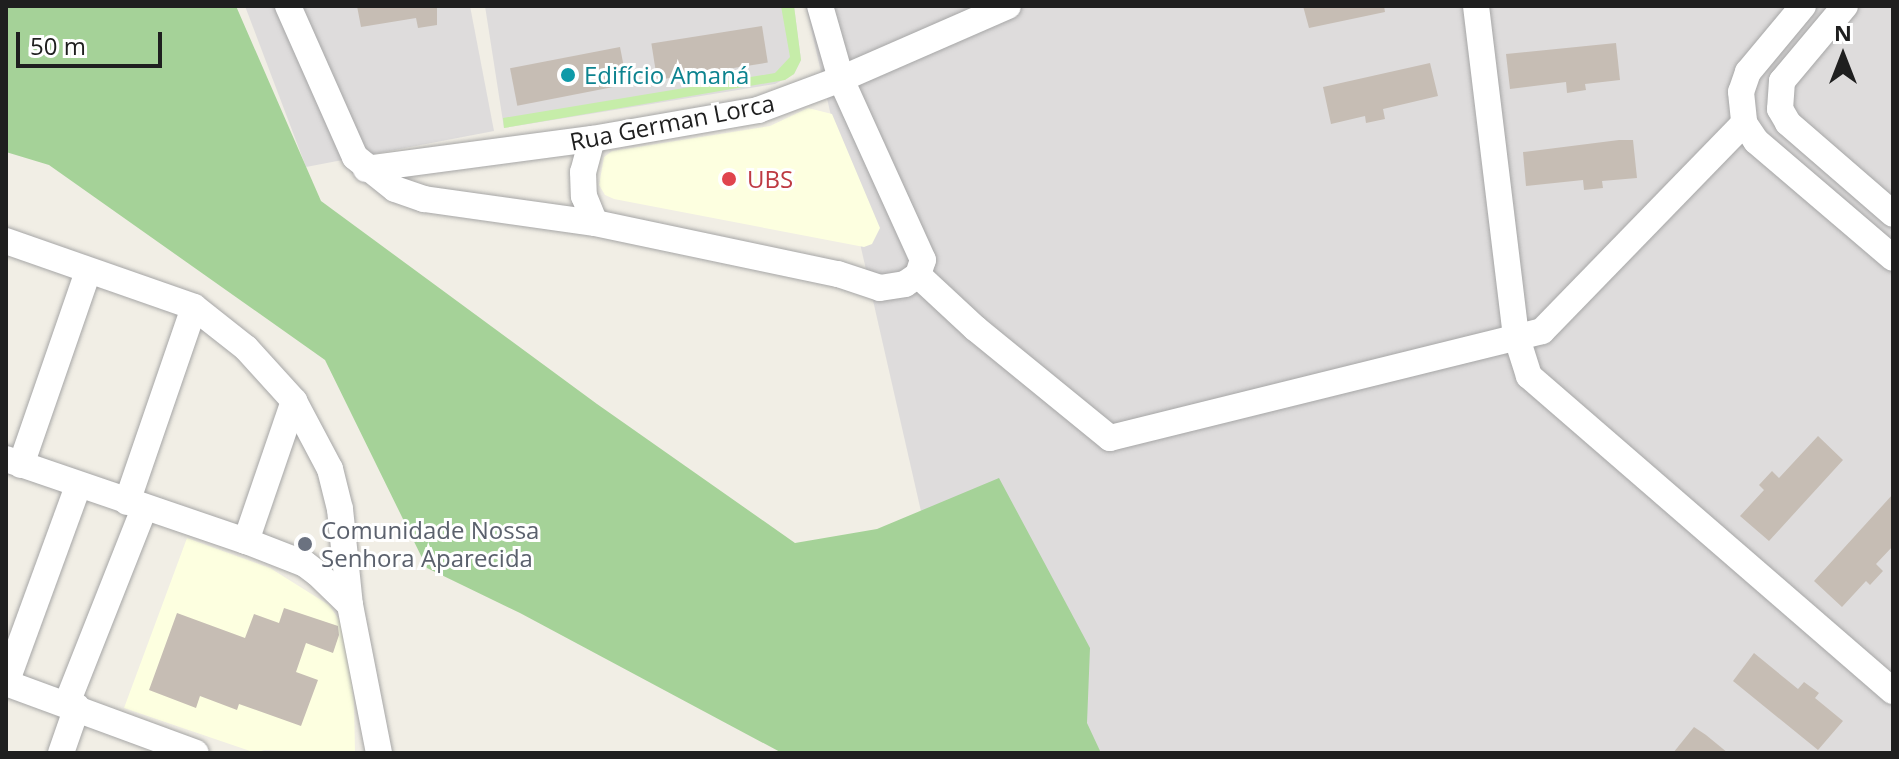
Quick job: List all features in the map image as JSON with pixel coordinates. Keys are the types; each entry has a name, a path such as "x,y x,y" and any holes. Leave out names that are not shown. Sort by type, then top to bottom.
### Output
{"street":[{"path":"288,6 355,157 366,169 409,195 595,223 838,274 880,288 905,284 918,275 923,260 841,79 820,6"},
{"name":"Rua German Lorca","path":"366,169 592,139 758,110 841,79 1008,6"},
{"path":"1476,6 1516,335 1529,376 1893,691"},
{"path":"1803,6 1748,72 1741,92 1744,123 1756,141 1893,258"},
{"path":"1845,6 1782,81 1780,109 1788,123 1893,214"},
{"path":"918,275 975,328 1110,438 1542,331 1744,123"},
{"path":"592,139 583,172 584,196 595,223"},
{"path":"6,241 194,307 246,348 294,401 330,469 340,509 350,605 379,753"},
{"path":"88,272 14,462 305,564 350,605"},
{"path":"61,753 72,705 194,307"},
{"path":"246,541 294,401"},
{"path":"78,486 6,683 196,753"}],"shaded area":[{"path":"245,6 470,6 494,131 306,167"},
{"path":"485,6 794,6 801,60 794,74 775,84 504,128"},
{"path":"806,6 1893,6 1893,753 976,753"},
{"name":"UBS","path":"808,108 832,114 880,228 872,244 864,247 614,199 605,195 599,185 604,157 612,151 770,126"},
{"path":"187,538 270,568 329,605 344,627 354,701 355,753 264,750 256,753 124,708"}],"green space":[{"path":"6,6 236,6 321,201 597,404 795,543 877,529 999,478 1090,648 1087,723 1101,753 782,753 520,613 427,568 325,360 49,165 6,152"},
{"path":"781,6 794,6 801,60 794,74 785,80 504,128 503,118 775,73 790,57"}],"building":[{"path":"357,6 437,6 437,25 418,28 416,18 361,27"},
{"path":"1303,6 1384,6 1385,12 1309,28"},
{"path":"762,26 768,63 657,80 651,44"},
{"path":"1616,43 1620,80 1585,84 1586,90 1567,93 1566,82 1510,89 1506,54"},
{"name":"Edifício Amaná","path":"620,47 627,84 517,106 510,68"},
{"path":"1430,63 1438,96 1383,109 1385,119 1366,123 1365,116 1331,124 1323,87"},
{"path":"1633,140 1637,178 1602,181 1603,188 1584,190 1583,180 1526,186 1523,152"},
{"path":"1818,436 1843,460 1769,541 1740,516 1764,490 1759,485 1772,471 1779,478"},
{"path":"1893,494 1893,546 1876,564 1883,571 1870,585 1866,581 1842,607 1814,581"},
{"path":"284,608 338,626 339,635 333,653 306,643 296,672 318,680 301,726 239,704 237,710 200,696 196,708 149,690 177,613 245,638 254,614 279,623"},
{"path":"1754,653 1798,689 1804,682 1819,693 1815,698 1843,721 1818,750 1733,681"},
{"path":"1694,727 1706,735 1728,753 1673,753"}],"place":[{"name":"Edifício Amaná","path":"568,75"},
{"name":"UBS","path":"729,179"},
{"name":"Comunidade Nossa Senhora Aparecida","path":"305,544"}]}
